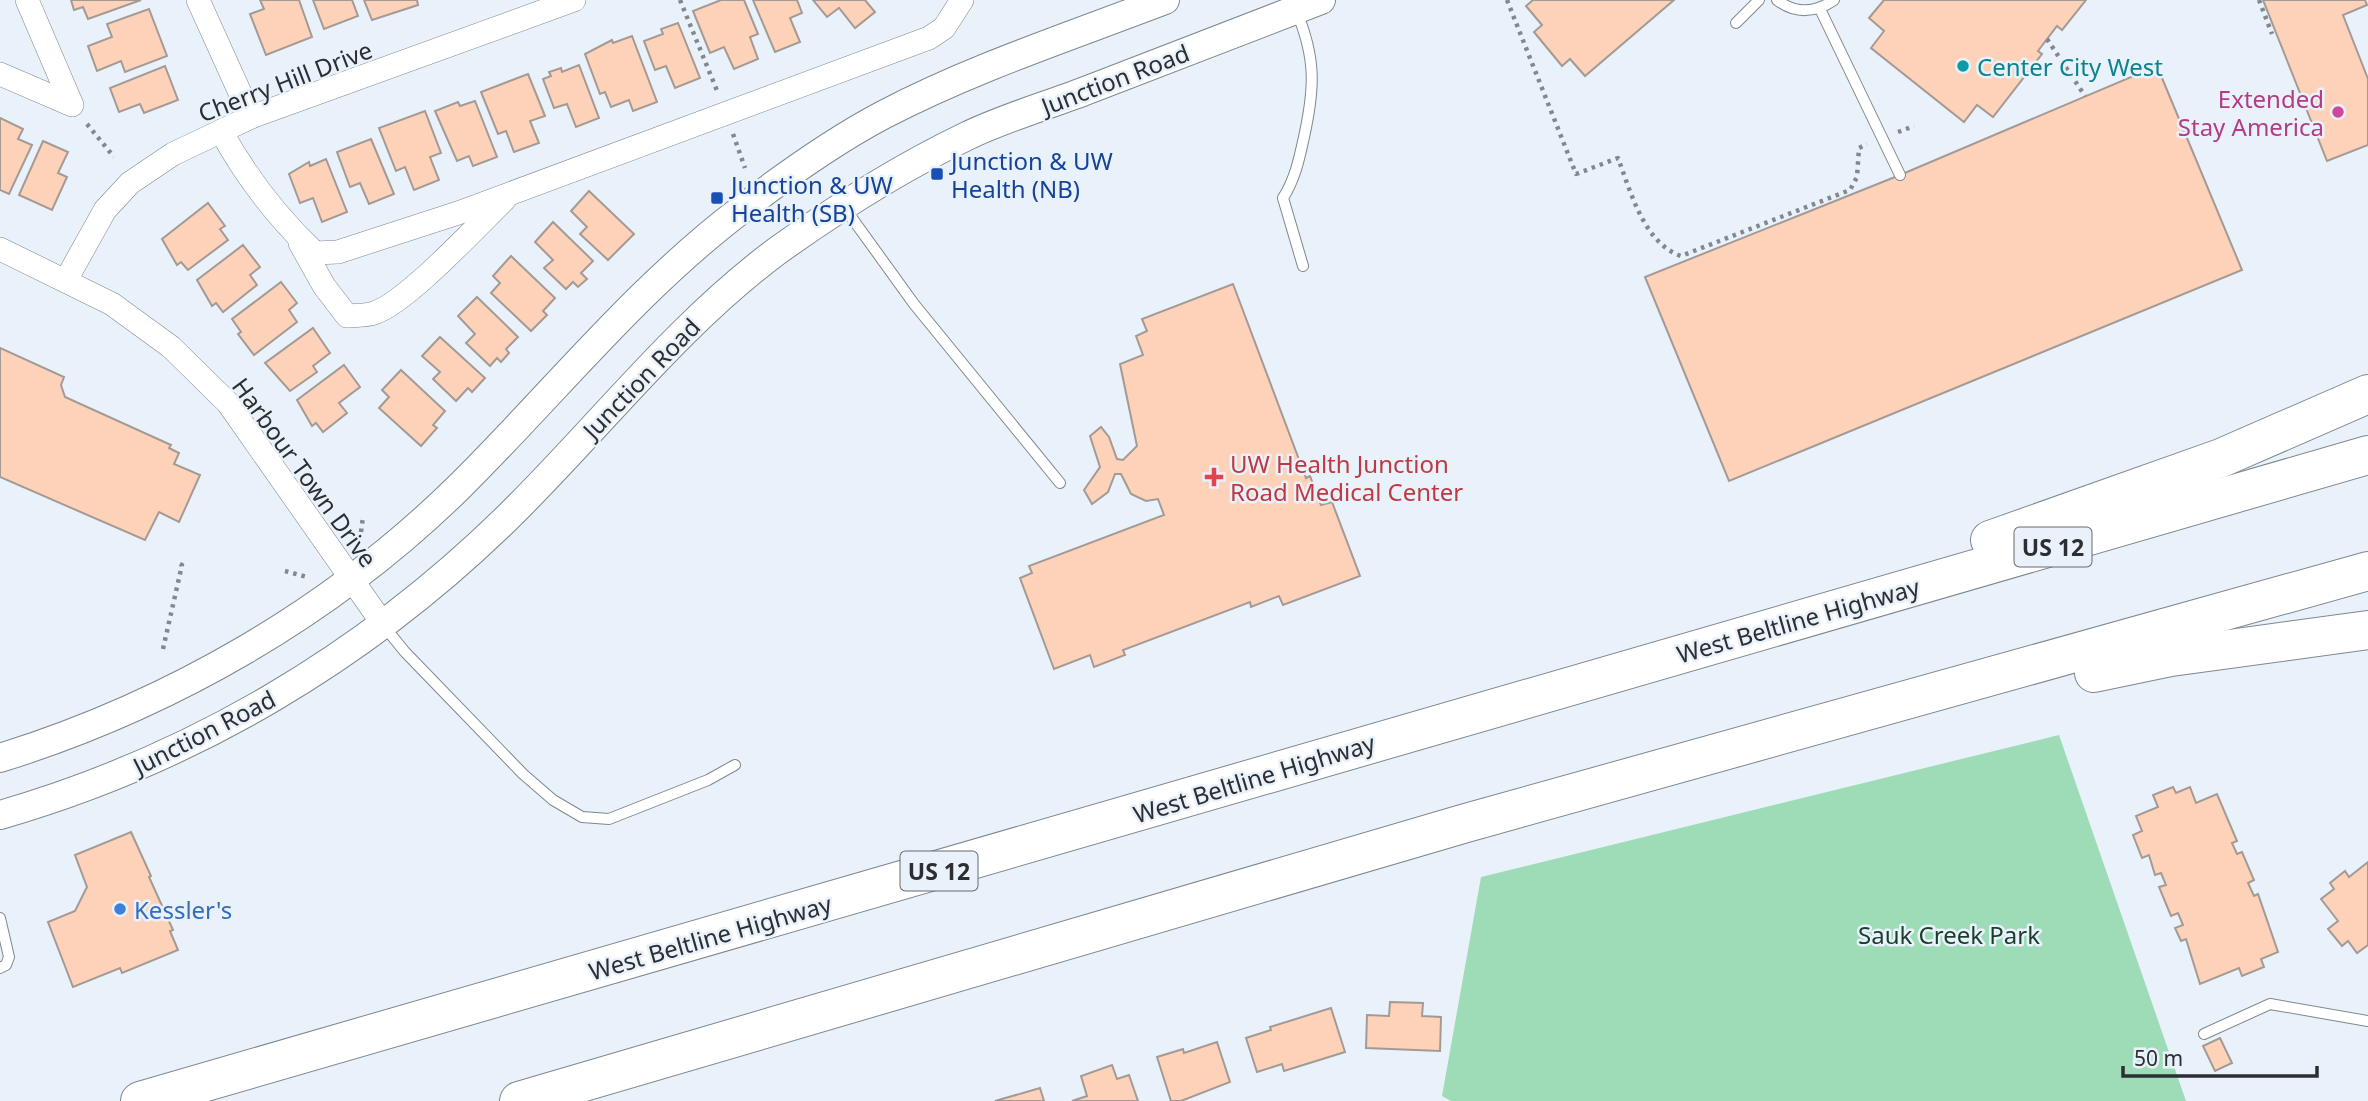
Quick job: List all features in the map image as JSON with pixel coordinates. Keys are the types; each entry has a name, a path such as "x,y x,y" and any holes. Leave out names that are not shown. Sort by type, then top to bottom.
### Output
{"highway":[{"path":"1737,637 1947,555 2221,458 2368,394"},
{"name":"West Beltline Highway","path":"139,1101 977,861 2368,455"},
{"path":"519,1101 1466,823 2368,570"},
{"path":"1783,735 1977,699 2171,657 2368,630"}],"street":[{"path":"0,74 72,105 27,0"},
{"path":"198,0 251,117"},
{"name":"Cherry Hill Drive","path":"66,280 105,211 130,183 173,154 251,117 574,0"},
{"path":"221,131 238,163 297,236 315,253 338,252 458,213 929,38 944,27 962,0"},
{"path":"0,758 108,719 162,694 285,625 351,579 458,488 671,268 740,210 806,163 882,116 934,92 1165,0"},
{"name":"Junction Road","path":"0,815 46,802 119,774 206,735 254,710 383,624 450,571 508,517 697,319 774,254 843,205 904,168 970,135 1303,3"},
{"path":"297,236 324,286 347,316 372,314 386,308 415,284 514,190"},
{"name":"Harbour Town Drive","path":"0,249 113,304 171,348 228,403 383,624"}],"lane":[{"path":"1736,23 1759,0"},
{"path":"1777,0 1790,8 1805,11 1820,9 1834,0"},
{"path":"1303,3 1312,65 1312,97 1294,180 1283,198 1303,266"},
{"path":"1820,9 1900,175"},
{"path":"843,205 914,304 1060,483"},
{"path":"383,624 405,652 523,774 554,800 582,817 609,819 708,780 735,765"},
{"path":"0,918 9,957 6,965 0,968"},
{"path":"2204,1034 2270,1004 2368,1021"}],"path":[{"path":"680,0 746,168"},
{"path":"1507,0 1576,174 1618,158 1637,209 1664,250 1681,256 1850,190 1857,177 1859,148 1914,126"},
{"path":"2259,0 2272,34"},
{"path":"2047,39 2085,96"},
{"path":"84,120 114,157"},
{"path":"361,532 363,517"},
{"path":"163,649 182,565 176,562"},
{"path":"285,571 307,577"}],"green space":[{"name":"Sauk Creek Park","path":"2059,735 2186,1101 1451,1101 1442,1096 1481,877"}],"building":[{"path":"71,0 141,0 88,19 83,7 74,10"},
{"path":"260,0 299,0 312,37 266,55 250,14 264,9"},
{"path":"313,0 352,0 358,16 324,29"},
{"path":"364,0 417,0 418,5 372,20"},
{"path":"721,0 744,0 758,34 750,37 758,59 734,69 724,47 710,53 693,11"},
{"path":"753,0 797,0 802,13 790,18 800,42 775,52"},
{"path":"813,0 865,0 875,12 855,28 839,8 827,17"},
{"path":"1533,0 1674,0 1585,76 1570,59 1562,66 1534,32 1542,25 1526,6"},
{"name":"Center City West","path":"1884,0 2086,0 2062,30 2057,26 2038,51 2042,54 1993,117 1977,105 1964,122 1871,48 1884,31 1869,18"},
{"name":"Extended Stay America","path":"2263,0 2365,0 2367,5 2343,15 2368,79 2368,145 2327,161"},
{"path":"149,9 167,56 125,72 121,61 97,71 88,46 112,37 107,24"},
{"path":"678,23 700,78 675,88 666,66 655,70 644,41 663,34 661,29"},
{"path":"632,36 657,102 633,111 629,100 611,107 605,92 600,94 585,54 612,40 613,43"},
{"path":"579,65 599,118 576,127 567,104 554,108 543,79 551,76 549,72 561,68 562,72"},
{"path":"165,66 178,100 144,113 140,104 119,112 110,88"},
{"path":"2157,66 2242,270 1729,481 1645,277 1900,175"},
{"path":"528,74 545,116 530,121 539,143 514,152 506,131 498,134 481,92"},
{"path":"475,101 497,157 473,166 469,156 457,161 435,111 458,102 460,106"},
{"path":"425,111 441,153 430,157 439,180 414,190 405,167 396,171 379,128"},
{"path":"0,118 23,129 18,139 32,145 9,194 0,190"},
{"path":"371,139 394,194 369,204 360,183 350,187 337,152"},
{"path":"43,141 68,152 58,173 67,177 52,210 19,195"},
{"path":"326,159 347,212 322,222 313,198 300,203 289,174 309,162 310,166"},
{"path":"589,191 634,234 608,260 580,234 587,227 571,211"},
{"path":"208,203 225,226 220,229 228,240 188,270 181,262 177,265 162,239"},
{"path":"553,222 593,261 581,273 587,279 578,287 573,282 566,289 544,268 553,260 535,242"},
{"path":"243,245 260,267 250,275 257,285 223,312 216,303 212,306 197,280"},
{"path":"511,256 555,298 543,311 547,315 531,331 491,293 500,283 493,276"},
{"path":"281,282 297,303 289,310 297,322 254,355 238,334 241,332 232,319"},
{"name":"UW Health Junction Road Medical Center","path":"1233,284 1306,478 1310,476 1321,505 1332,502 1360,576 1283,605 1279,596 1251,607 1250,602 1123,650 1125,655 1094,667 1090,655 1054,669 1020,578 1032,573 1029,566 1164,515 1158,499 1146,501 1131,494 1121,474 1115,474 1108,492 1092,504 1084,490 1100,467 1090,436 1101,427 1109,437 1117,459 1123,460 1137,446 1120,364 1143,355 1136,336 1147,331 1142,319"},
{"path":"477,297 518,337 506,349 509,353 501,362 497,358 490,366 466,343 475,334 458,316"},
{"path":"313,328 330,353 313,366 317,372 290,391 265,363"},
{"path":"440,337 485,378 472,392 468,388 456,401 433,379 440,372 422,356"},
{"path":"0,348 64,377 61,385 65,397 171,445 169,448 179,453 174,464 200,475 179,522 159,512 145,540 0,477"},
{"path":"344,365 360,387 339,403 347,413 323,432 316,423 312,426 297,400"},
{"path":"401,370 445,411 433,425 437,428 421,446 379,408 389,397 382,390"},
{"path":"2173,787 2176,793 2190,787 2196,803 2217,794 2237,841 2232,843 2237,854 2242,852 2254,880 2248,883 2254,896 2258,894 2278,952 2261,959 2264,967 2242,976 2239,968 2200,984 2186,939 2181,941 2175,928 2183,925 2178,913 2171,916 2159,887 2166,885 2161,873 2155,875 2149,855 2142,858 2133,835 2142,831 2136,816 2158,807 2153,795"},
{"name":"Kessler's","path":"131,832 173,930 170,931 178,950 122,973 120,968 73,987 48,922 75,911 87,887 75,855"},
{"path":"2368,862 2368,945 2357,953 2348,941 2342,946 2328,929 2338,921 2321,899 2334,889 2330,883 2345,871 2349,877"},
{"path":"1390,1002 1423,1003 1422,1016 1441,1017 1440,1051 1366,1048 1367,1015 1389,1016"},
{"path":"1331,1008 1345,1052 1284,1071 1282,1064 1257,1072 1246,1038 1271,1030 1270,1027"},
{"path":"2220,1038 2232,1063 2215,1071 2203,1046"},
{"path":"1217,1042 1230,1082 1181,1101 1171,1101 1157,1057 1183,1049 1184,1053"},
{"path":"1112,1065 1117,1079 1129,1075 1138,1101 1072,1101 1087,1096 1081,1076"},
{"path":"1040,1088 1044,1101 995,1101"}],"place":[{"name":"Center City West","path":"1963,66"},
{"name":"Extended Stay America","path":"2338,112"},
{"name":"Junction & UW Health (NB)","path":"937,174"},
{"name":"Junction & UW Health (SB)","path":"717,198"},
{"name":"UW Health Junction Road Medical Center","path":"1214,477"},
{"name":"Kessler's","path":"120,909"}]}
